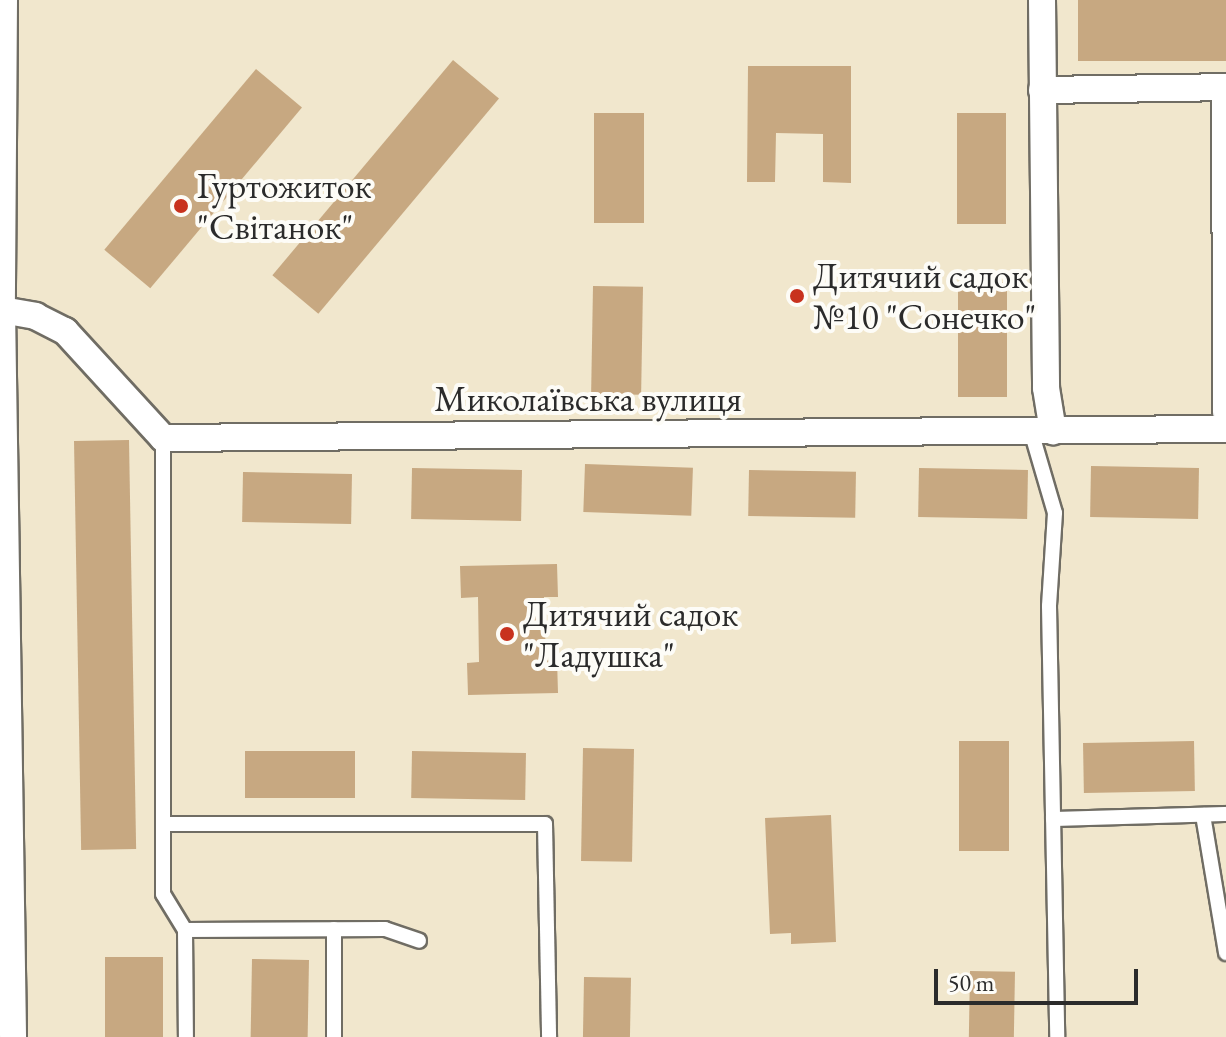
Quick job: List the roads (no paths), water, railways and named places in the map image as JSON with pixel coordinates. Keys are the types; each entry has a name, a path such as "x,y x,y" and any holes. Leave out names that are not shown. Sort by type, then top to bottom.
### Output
{"street":[{"path":"4,0 2,310 13,1037"},
{"path":"1042,0 1046,388 1042,431"},
{"path":"1042,90 1226,87 1226,412"},
{"path":"2,310 35,316 65,331 163,438"},
{"name":"Миколаївська вулиця","path":"163,438 1226,429"}],"lane":[{"path":"1042,431 1055,513 1049,606 1057,1037"},
{"path":"163,438 163,894 185,930 186,1037"},
{"path":"1053,819 1226,814"},
{"path":"1203,815 1226,953"},
{"path":"163,824 545,824 549,1037"},
{"path":"334,929 334,1037"},
{"path":"185,930 385,929 419,941"}],"place":[{"name":"Гуртожиток \"Світанок\"","path":"181,206"},
{"name":"Дитячий садок №10 \"Сонечко\"","path":"797,296"},
{"name":"Дитячий садок \"Ладушка\"","path":"507,634"}]}
